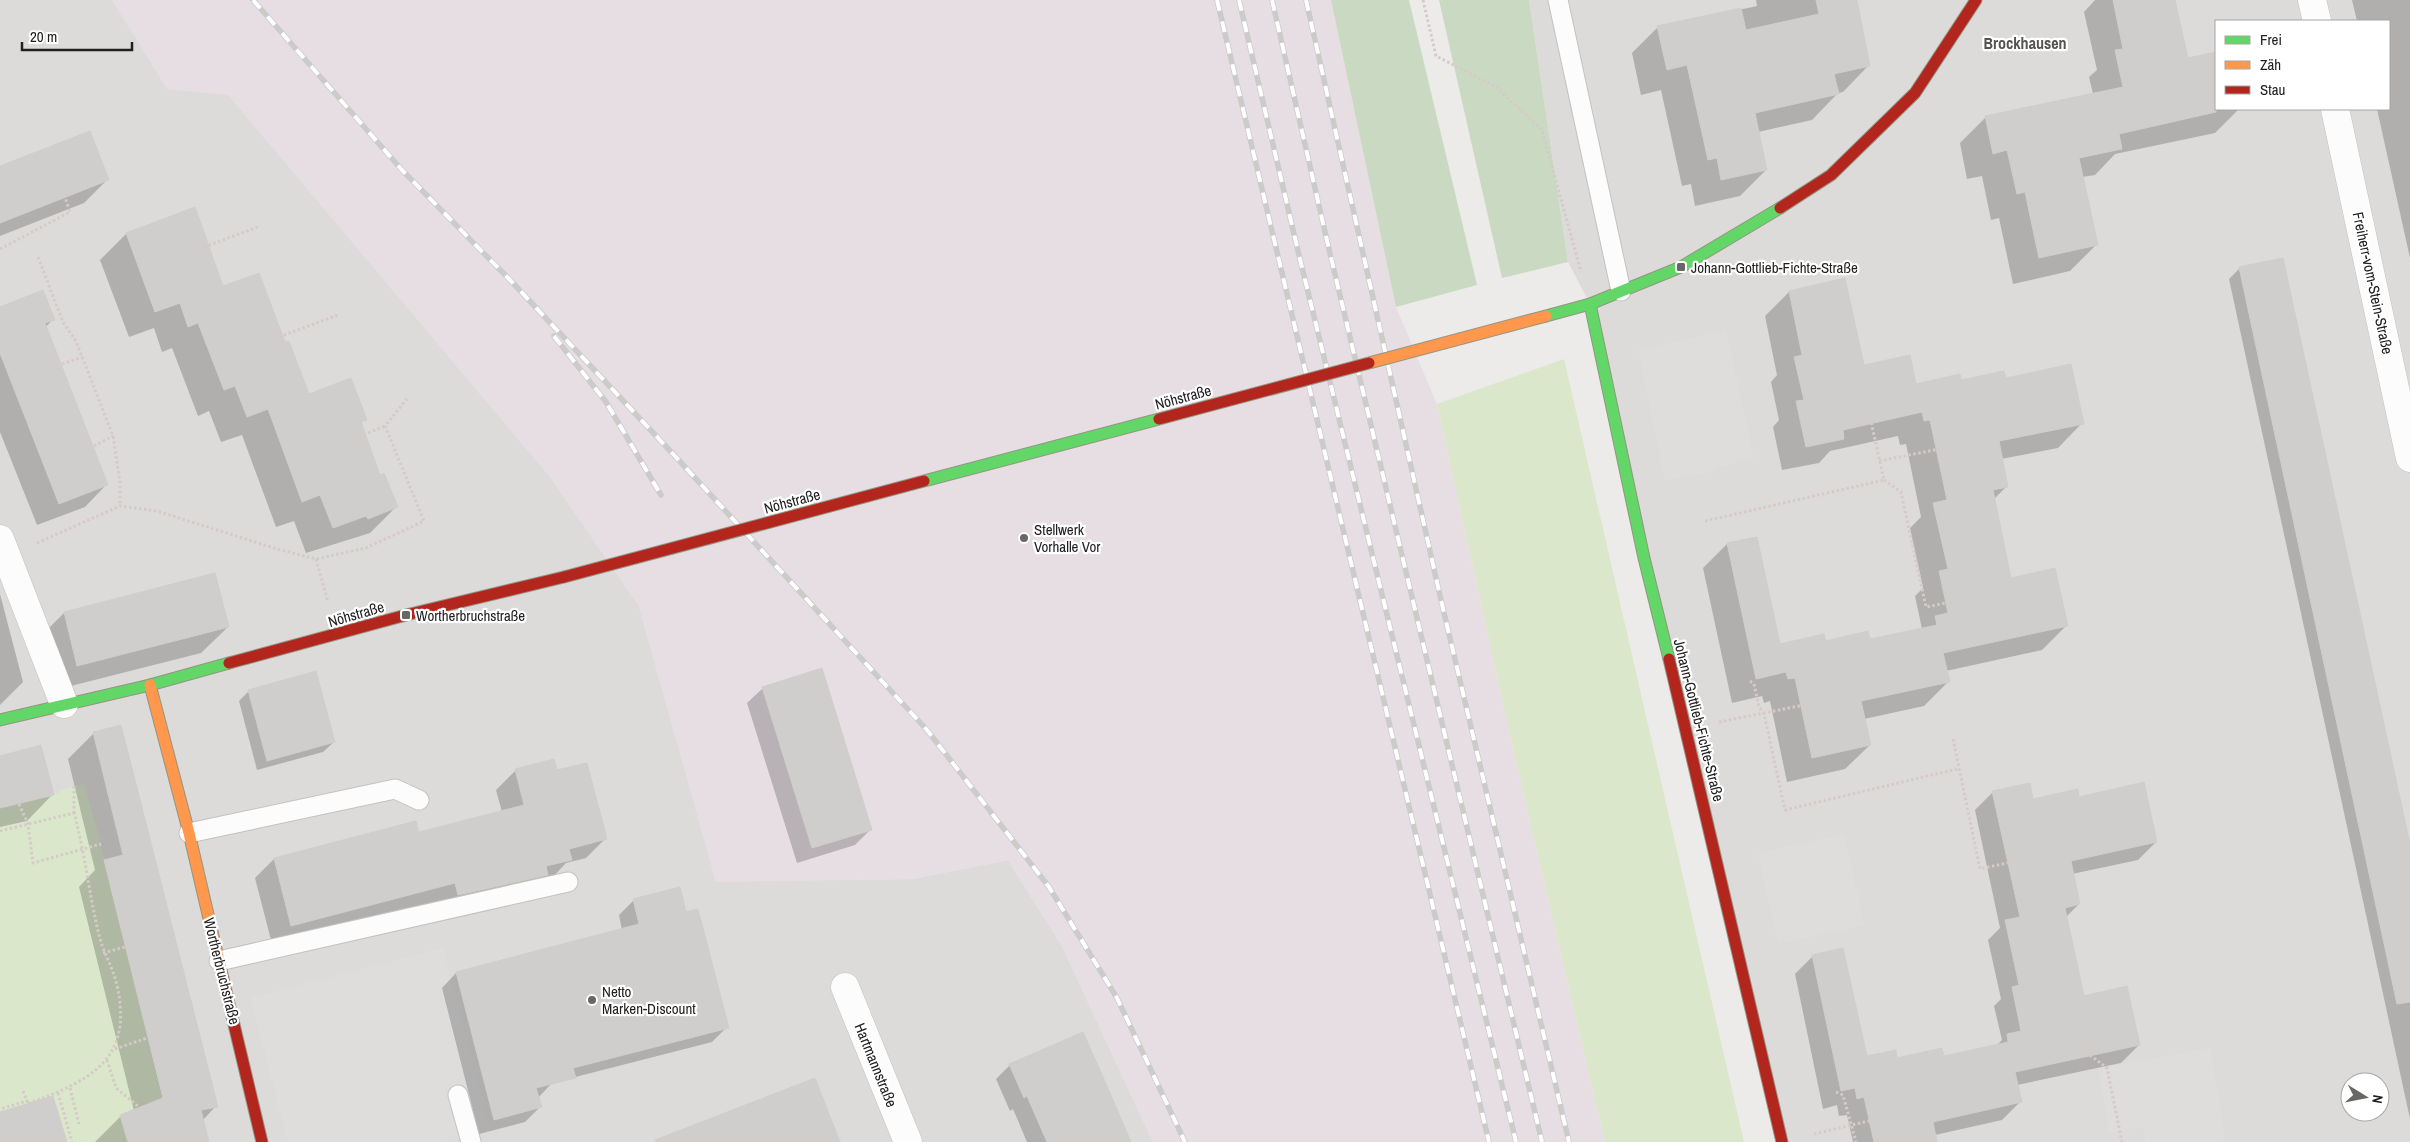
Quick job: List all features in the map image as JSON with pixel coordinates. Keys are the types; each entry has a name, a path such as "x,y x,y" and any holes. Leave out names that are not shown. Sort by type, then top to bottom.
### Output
{"street":[{"path":"1590,304 1681,267 1738,235 1831,175 1915,92 1976,0"},
{"path":"2312,0 2316,20"},
{"name":"Freiherr-vom-Stein-Straße","path":"2335,110 2410,458"},
{"name":"Nöhstraße","path":"0,720 150,685 337,636 406,615 564,577 1590,304"},
{"name":"Johann-Gottlieb-Fichte-Straße","path":"1590,304 1644,558 1687,728 1782,1142"},
{"path":"3,548 64,704"},
{"name":"Wortherbruchstraße","path":"150,685 189,833 262,1142"},
{"name":"Hartmannstraße","path":"845,987 908,1142"}],"lane":[{"path":"1558,0 1621,291"},
{"path":"189,833 395,789 419,800"},
{"path":"219,961 568,882"},
{"path":"458,1095 471,1142"}],"path":[{"path":"1422,0 1436,56 1495,86 1542,130 1590,304"},
{"path":"0,249 70,212 65,197"},
{"path":"204,247 258,227"},
{"path":"38,257 63,322 76,341 113,436 120,482 120,506"},
{"path":"279,337 338,315"},
{"path":"62,364 82,357"},
{"path":"359,437 385,426 407,399"},
{"path":"1870,417 1884,480 1901,492 1926,607 1946,603"},
{"path":"3,548 120,506 157,511 277,549 316,559 366,548 424,520 385,426"},
{"path":"94,446 113,436"},
{"path":"1879,461 1944,448"},
{"path":"1705,522 1884,480"},
{"path":"316,559 337,636"},
{"path":"1750,681 1754,684 1759,707 1764,714 1784,810 1957,769"},
{"path":"1687,728 1809,704"},
{"path":"1953,739 1957,769 1980,869 2016,861"},
{"path":"0,1108 26,1101 27,1104 70,1088 99,1069 115,1048 121,1016 117,984 103,952 94,913 84,850 74,812 74,786"},
{"path":"19,804 28,824 33,863 101,844"},
{"path":"0,830 74,812"},
{"path":"103,952 125,947"},
{"path":"115,1048 147,1038"},
{"path":"2082,1050 2106,1068 2122,1142"},
{"path":"107,1059 116,1088 139,1107"},
{"path":"70,1088 79,1124"},
{"path":"23,1090 26,1101"},
{"path":"1836,1092 1843,1095 1856,1142"},
{"path":"58,1093 72,1142"},
{"path":"1782,1142 1877,1119"}],"shaded area":[{"path":"0,0 223,0 639,606 716,881 912,879 1008,860 1062,946 1153,1142 0,1142"},
{"path":"112,0 1331,0 1396,307 1437,404 1513,749 1605,1142 1153,1142 1062,946 1008,860 912,879 716,882 639,606 549,476 228,95 167,89"},
{"path":"1529,0 2410,0 2410,1142 1782,1142 1590,304 1568,262"},
{"path":"1726,331 1754,458 1719,467 1704,474 1665,480 1638,350"},
{"path":"1844,834 1864,925 1778,944 1758,853"},
{"path":"443,948 489,1129 439,1142 288,1142 251,998"},
{"path":"2210,1048 2225,1139 2213,1142 2146,1142 2143,1127 2109,1132 2099,1069"}],"green space":[{"path":"1331,0 1409,0 1477,285 1396,307"},
{"path":"1439,0 1529,0 1568,262 1502,278"},
{"path":"1564,359 1744,1142 1605,1142 1513,749 1437,404"},
{"path":"84,784 101,844 162,1099 120,1115 128,1142 0,1142 0,808 60,793 60,790"}],"building":[{"path":"1816,0 1857,0 1870,66 1834,74 1839,94 1755,113 1767,170 1721,180 1717,158 1708,160 1687,65 1667,70 1657,26 1741,8 1746,30 1819,14"},
{"path":"2113,0 2175,0 2188,58 2215,52 2216,112 2119,134 2122,149 2079,158 2098,245 2039,258 2025,192 2017,194 2007,150 1993,154 1985,116 2123,87 2115,50 2123,49"},
{"path":"90,131 109,180 0,223 0,166"},
{"path":"195,207 223,286 259,273 285,342 289,341 309,394 351,378 367,420 361,422 380,475 384,473 398,507 368,519 366,516 333,528 320,495 302,502 268,409 247,417 235,386 224,390 198,323 188,327 180,303 155,312 126,233"},
{"path":"2283,258 2410,844 2410,1002 2397,1004 2239,267"},
{"path":"1845,278 1864,365 1910,355 1916,384 1960,374 1961,380 2004,371 2006,378 2071,364 2084,424 1999,441 2008,487 1993,490 2011,578 2055,568 2068,626 1943,653 1950,682 1861,701 1871,745 1812,758 1795,678 1788,679 1786,672 1756,679 1727,543 1757,537 1780,644 1824,634 1826,641 1868,631 1870,639 1937,625 1935,616 1948,613 1939,571 1948,569 1933,503 1947,500 1930,420 1924,421 1922,412 1843,430 1844,439 1806,447 1796,401 1804,400 1794,357 1802,355 1789,291"},
{"path":"43,290 55,320 45,323 108,485 59,504 0,353 0,307"},
{"path":"215,573 229,627 77,666 64,612"},
{"path":"822,668 872,830 812,848 762,687"},
{"path":"316,671 335,742 267,761 248,690"},
{"path":"121,725 218,1107 201,1110 209,1142 128,1142 120,1115 163,1098 104,860 123,855 93,732"},
{"path":"41,745 54,795 0,808 0,756"},
{"path":"554,759 557,770 587,763 607,839 569,849 572,860 546,866 548,875 458,895 455,883 291,926 274,858 416,821 419,832 524,805 515,769"},
{"path":"2144,782 2157,842 2071,861 2080,904 2065,908 2084,996 2127,986 2140,1045 2015,1072 2022,1102 1933,1122 1937,1142 1874,1142 1864,1097 1857,1099 1855,1088 1841,1091 1812,955 1843,948 1867,1056 1896,1050 1897,1058 1942,1048 1944,1056 2008,1042 2007,1034 2021,1031 2012,987 2019,985 2005,920 2020,917 1992,791 2030,783 2033,799 2078,789 2079,797"},
{"name":"Netto Marken-Discount","path":"680,887 686,912 698,909 729,1028 573,1068 576,1078 536,1088 542,1107 494,1120 456,972 639,924 633,899"},
{"path":"1083,1032 1131,1142 1047,1142 1027,1096 1024,1098 1009,1064"},
{"path":"815,1078 840,1142 655,1142 655,1140"},
{"path":"53,1096 67,1142 0,1142 0,1112"}],"railway":[{"path":"253,0 402,170 511,281 927,730 1049,887 1117,998 1185,1142"},
{"path":"1217,0 1489,1142"},
{"path":"1239,0 1298,251 1516,1142"},
{"path":"1272,0 1328,245 1542,1142"},
{"path":"1306,0 1441,600 1569,1142"},
{"path":"554,336 606,402 661,495"}],"traffic: fast":[{"path":"1546,316 1590,304 1681,267 1780,208"},
{"path":"1590,304 1644,558 1669,659"},
{"path":"924,481 1159,419"},
{"path":"0,720 150,685 229,663"}],"traffic: slow":[{"path":"1369,363 1546,316"},
{"path":"150,685 189,833 221,970"}],"traffic: jam":[{"path":"1780,208 1831,175 1915,93 1976,0"},
{"path":"1159,419 1369,363"},
{"path":"564,577 924,481"},
{"path":"229,663 406,615 564,577"},
{"path":"1669,659 1782,1142"},
{"path":"221,970 262,1142"}],"place":[{"name":"Johann-Gottlieb-Fichte-Straße","path":"1681,267"},
{"name":"Stellwerk Vorhalle Vor","path":"1024,538"},
{"name":"Wortherbruchstraße","path":"406,615"},
{"name":"Netto Marken-Discount","path":"592,1000"}],"district":[{"name":"Brockhausen","path":"2025,43"}]}
